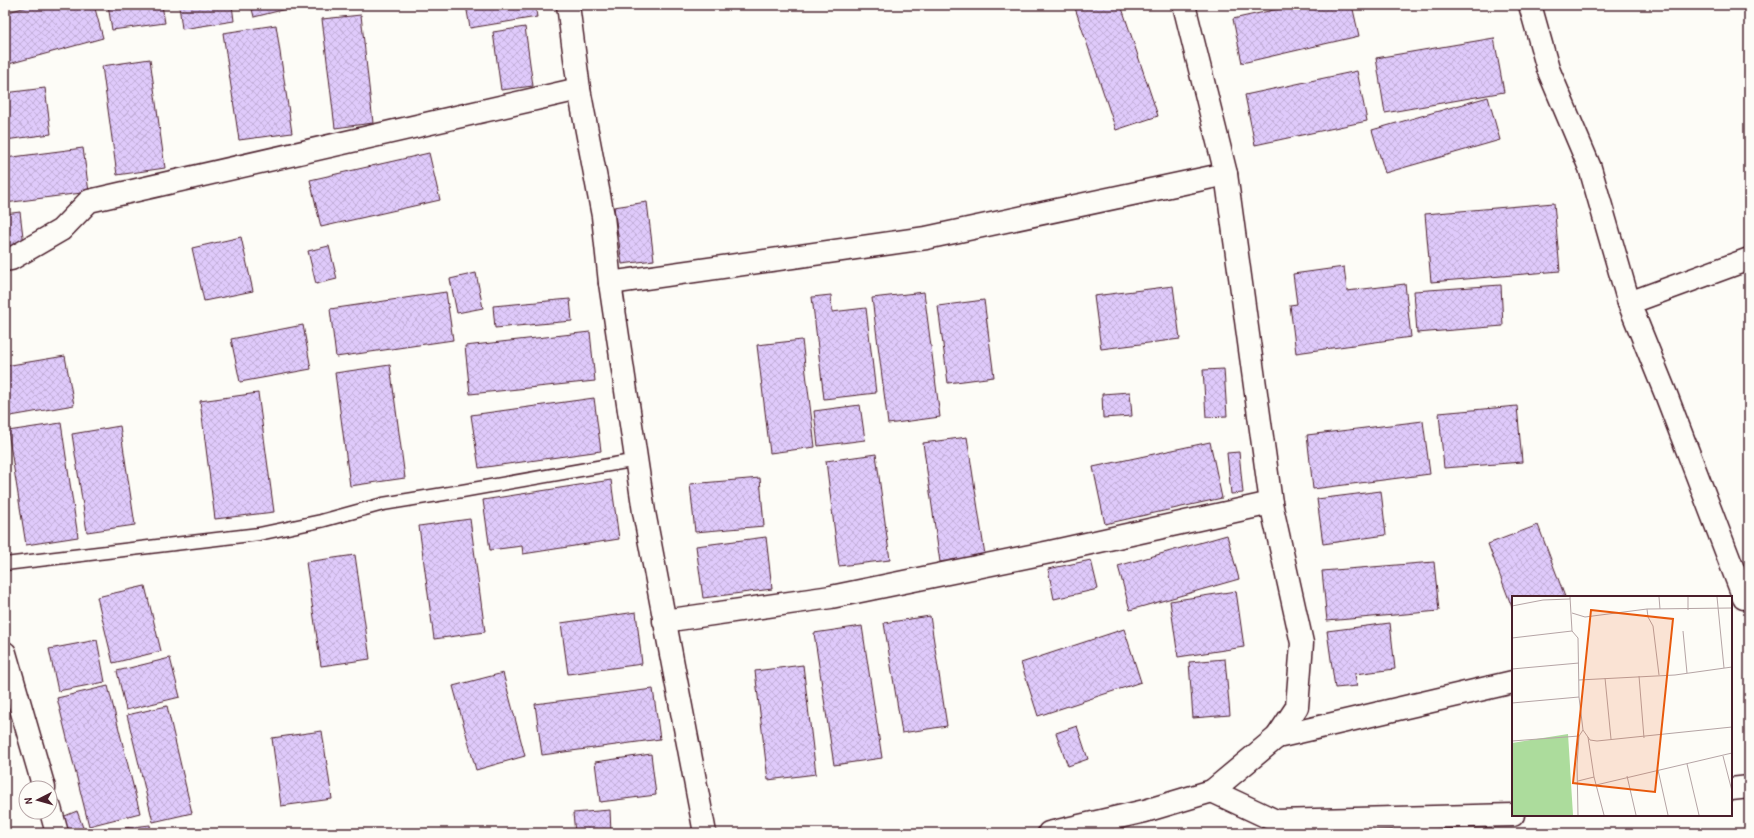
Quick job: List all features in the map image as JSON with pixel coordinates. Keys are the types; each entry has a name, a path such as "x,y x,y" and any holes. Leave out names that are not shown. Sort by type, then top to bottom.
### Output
{"street":[{"path":"568,5 579,89 603,216 610,283 644,512 705,833"},
{"path":"1049,833 1145,811 1212,791 1277,737 1297,707 1302,643 1271,503 1226,174 1184,5"},
{"path":"1530,5 1548,69 1590,168 1629,303 1667,397 1741,600"},
{"path":"5,260 11,259 61,230 89,201 579,89"},
{"path":"610,283 926,238 1226,174"},
{"path":"1629,303 1749,259"},
{"path":"664,621 831,597 1050,552 1271,503"},
{"path":"5,653 42,780"},
{"path":"1277,737 1512,682"},
{"path":"1732,788 1749,787"},
{"path":"1212,791 1277,827 1512,815"},
{"path":"53,820 57,833"}],"lane":[{"path":"5,564 259,534 321,521 383,504 462,492 637,460"}],"building":[{"path":"33,5 94,5 103,38 5,65 5,13"},
{"path":"108,5 162,5 165,23 112,30"},
{"path":"179,5 232,5 234,21 182,29"},
{"path":"251,5 302,5 254,17"},
{"path":"466,5 535,5 537,17 470,28"},
{"path":"1074,5 1121,5 1158,116 1116,130"},
{"path":"1296,5 1352,5 1359,36 1242,63 1233,19"},
{"path":"361,15 373,123 335,128 322,19"},
{"path":"276,25 292,133 239,140 223,33"},
{"path":"525,27 533,86 501,90 493,32"},
{"path":"1494,38 1504,92 1385,113 1376,58"},
{"path":"150,59 165,168 117,175 102,66"},
{"path":"1357,71 1367,121 1255,145 1245,95"},
{"path":"45,88 51,134 5,140 5,93"},
{"path":"1488,97 1500,140 1385,173 1372,130"},
{"path":"83,148 89,192 5,203 5,158"},
{"path":"429,153 440,200 321,227 310,180"},
{"path":"647,202 654,260 622,264 614,207"},
{"path":"1554,203 1560,271 1431,282 1425,214"},
{"path":"20,212 24,245 5,247 5,214"},
{"path":"241,237 253,291 204,301 192,248"},
{"path":"329,246 337,279 316,284 308,251"},
{"path":"1344,267 1347,291 1405,284 1411,337 1296,353 1290,305 1297,304 1293,274"},
{"path":"476,273 483,308 457,313 450,279"},
{"path":"1501,285 1503,326 1417,333 1414,291"},
{"path":"1173,286 1180,339 1101,349 1094,296"},
{"path":"446,292 453,340 336,357 330,309"},
{"path":"924,292 940,417 888,424 872,298"},
{"path":"831,295 832,312 866,308 876,393 824,399 812,297"},
{"path":"570,299 572,321 495,328 493,306"},
{"path":"984,300 994,377 948,383 938,306"},
{"path":"303,325 311,369 240,382 231,339"},
{"path":"590,332 595,381 470,394 465,346"},
{"path":"802,340 815,447 770,453 757,345"},
{"path":"65,356 74,405 5,417 5,366"},
{"path":"390,365 405,478 350,486 335,373"},
{"path":"1224,369 1227,416 1206,417 1203,370"},
{"path":"1130,392 1132,416 1103,418 1102,394"},
{"path":"258,393 274,512 215,519 200,401"},
{"path":"594,398 601,451 479,468 471,415"},
{"path":"860,405 865,440 818,446 814,411"},
{"path":"1517,406 1522,462 1444,468 1439,413"},
{"path":"1423,421 1430,474 1313,489 1307,435"},
{"path":"61,423 78,537 26,545 8,431"},
{"path":"120,426 135,525 87,532 72,434"},
{"path":"967,437 985,555 940,562 923,443"},
{"path":"1210,442 1222,498 1105,524 1093,467"},
{"path":"1239,452 1243,493 1231,494 1227,453"},
{"path":"876,454 890,560 839,566 826,461"},
{"path":"760,478 764,526 695,532 690,484"},
{"path":"611,480 619,539 523,554 522,546 490,550 483,500"},
{"path":"1381,491 1386,535 1323,544 1317,499"},
{"path":"470,519 485,632 434,639 419,526"},
{"path":"1538,525 1565,596 1512,596 1512,607 1488,544"},
{"path":"1227,535 1239,579 1130,610 1118,566"},
{"path":"766,537 772,589 703,598 696,546"},
{"path":"355,555 370,659 321,666 306,562"},
{"path":"1091,560 1098,589 1054,599 1048,569"},
{"path":"1434,562 1439,611 1327,621 1322,571"},
{"path":"145,586 161,651 113,663 97,597"},
{"path":"1236,591 1244,647 1178,657 1170,601"},
{"path":"636,612 642,664 568,674 561,623"},
{"path":"930,616 947,726 902,733 884,623"},
{"path":"1390,623 1395,669 1355,674 1357,686 1335,688 1327,631"},
{"path":"862,626 882,758 834,765 814,633"},
{"path":"1124,629 1141,682 1038,716 1021,663"},
{"path":"97,640 105,682 58,691 49,649"},
{"path":"170,658 180,697 126,710 117,671"},
{"path":"1225,659 1230,715 1193,718 1189,662"},
{"path":"803,665 816,774 768,780 755,671"},
{"path":"503,673 525,756 476,770 453,686"},
{"path":"108,686 140,813 89,826 57,698"},
{"path":"653,689 660,739 542,755 535,704"},
{"path":"167,706 192,813 153,822 127,715"},
{"path":"1077,726 1088,759 1068,766 1056,733"},
{"path":"322,731 332,799 281,806 272,738"},
{"path":"651,754 656,795 600,802 595,762"},
{"path":"610,810 611,833 575,833 573,813"},
{"path":"77,811 85,833 65,833 60,818"},
{"path":"150,825 151,833 97,833 97,831"}]}
